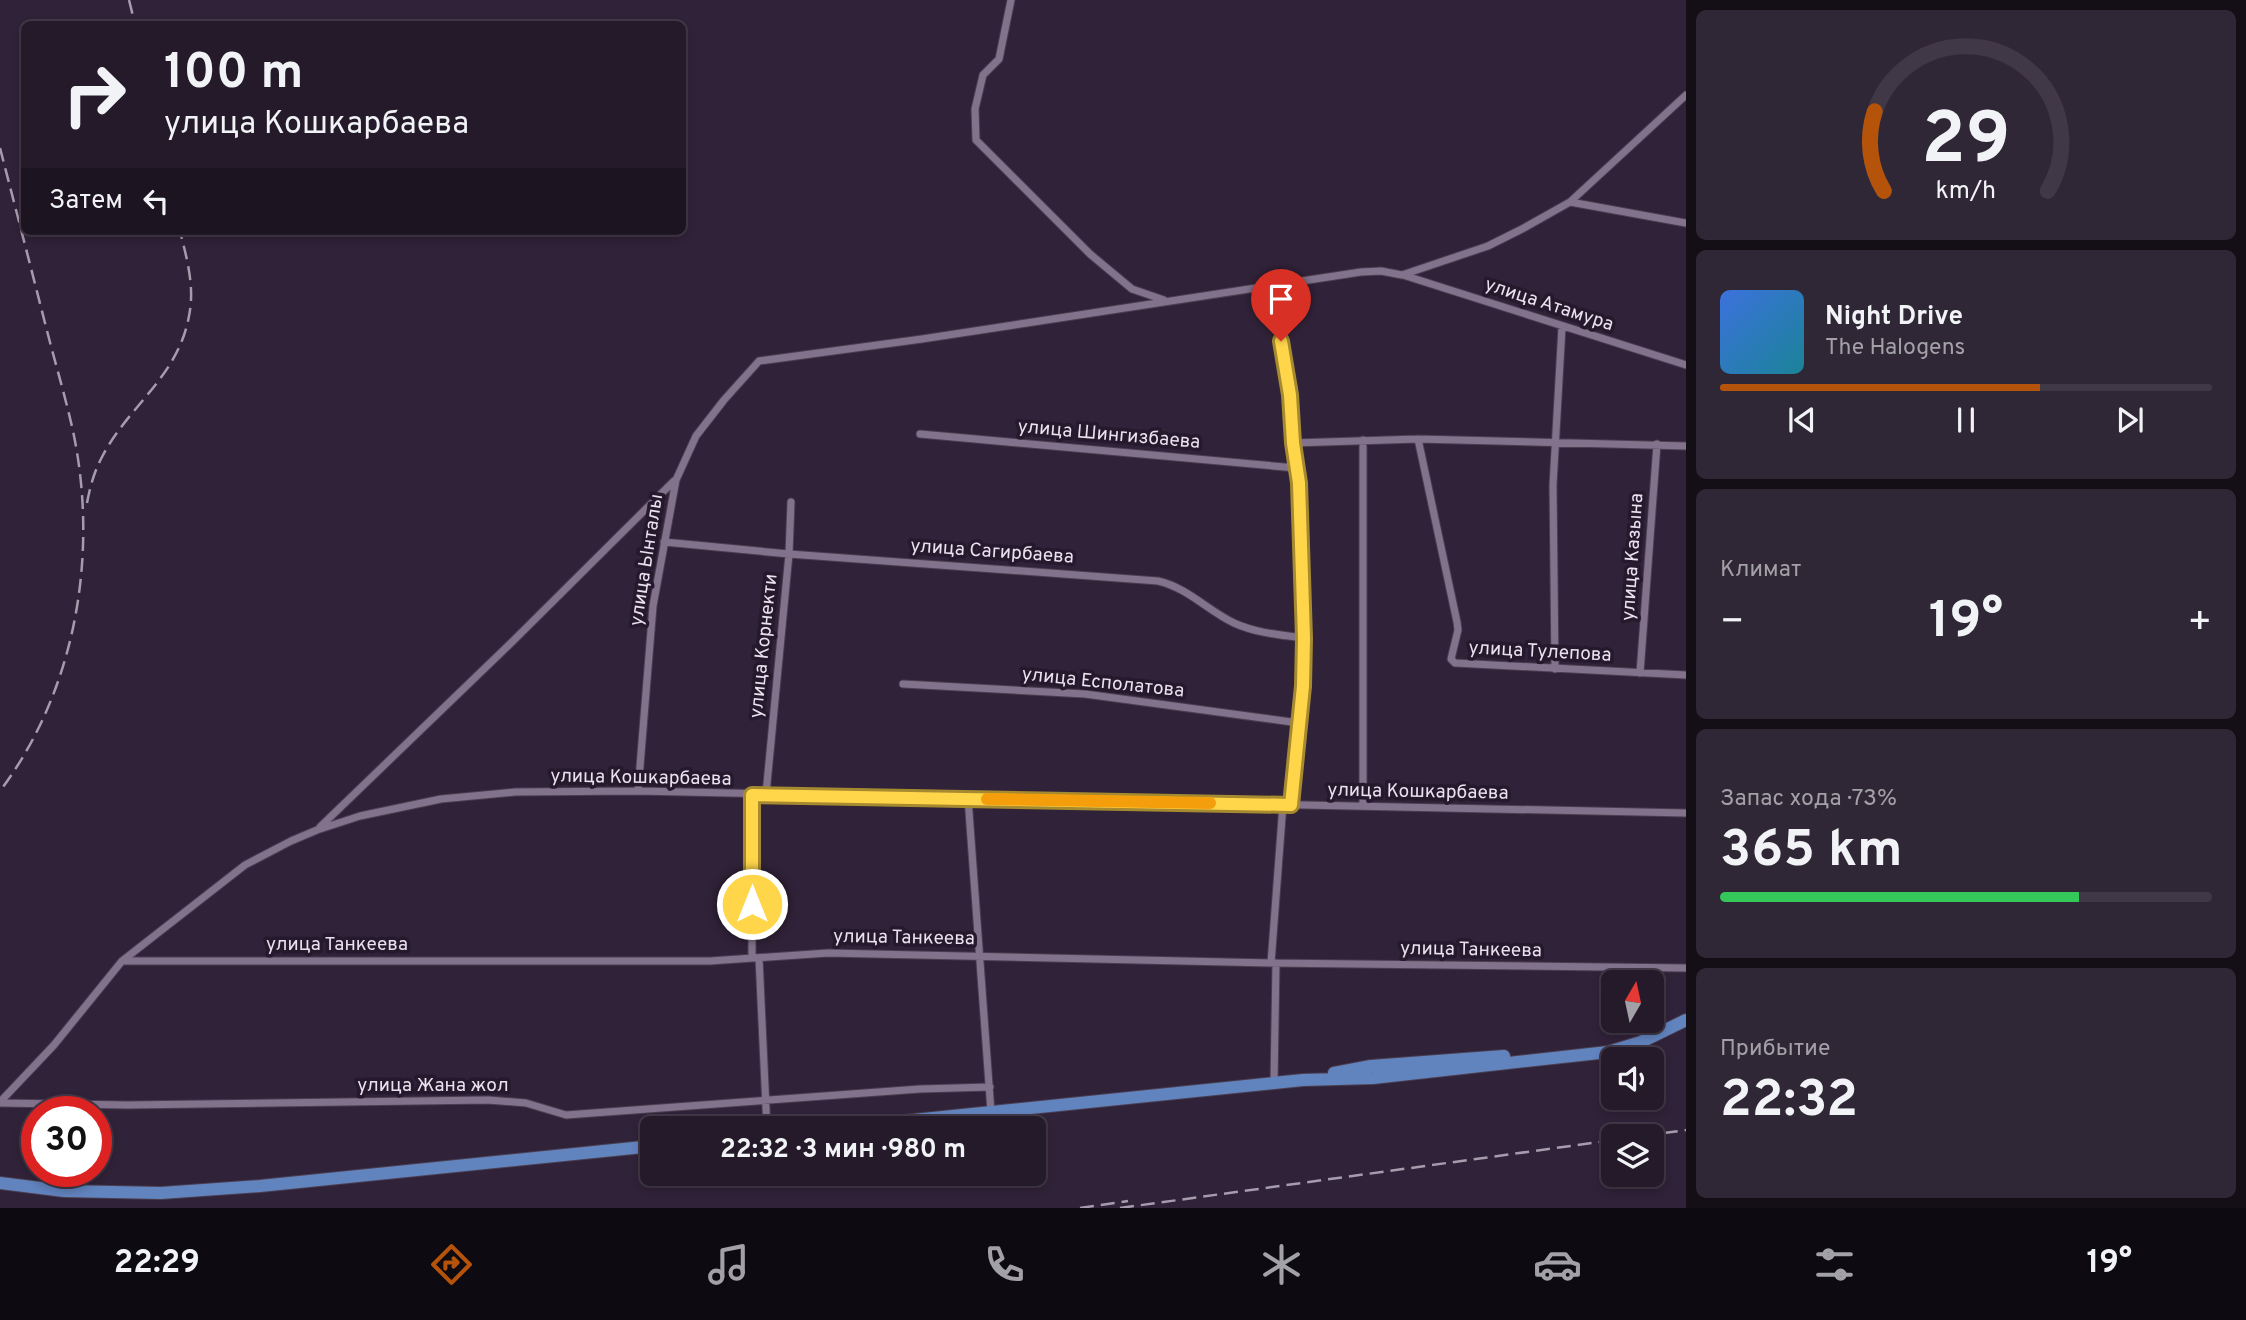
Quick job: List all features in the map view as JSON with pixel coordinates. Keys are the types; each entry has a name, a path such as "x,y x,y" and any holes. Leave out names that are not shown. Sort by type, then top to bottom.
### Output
{"main road":[{"path":"953,1116 1372,1072 1608,1052 1640,1042 1686,1020"},
{"path":"0,1183 64,1191 161,1193 260,1186 640,1147"}],"street":[{"path":"1011,0 999,59 983,75 975,109 976,140 1090,254 1132,289 1166,301 1361,272 1381,271 1402,275 1488,246 1570,201 1686,94"},
{"path":"1570,201 1686,223"},
{"name":"улица Атамура","path":"1402,275 1686,365"},
{"path":"1271,287 1290,395 1299,483 1304,638 1303,686 1287,804 1274,963 1274,1083"},
{"name":"улица Ынталы","path":"638,791 653,606 676,480 696,436 759,361 922,340 1166,301"},
{"path":"1555,669 1553,485 1562,327"},
{"name":"улица Шингизбаева","path":"920,434 1296,468"},
{"path":"1293,443 1418,439 1686,446"},
{"name":"улица Тулепова","path":"1418,439 1457,622 1458,631 1451,659 1455,663 1686,675"},
{"path":"1363,440 1363,806"},
{"name":"улица Казына","path":"1640,673 1657,444"},
{"path":"317,830 676,480"},
{"name":"улица Корнекти","path":"766,794 789,554 791,502"},
{"name":"улица Сагирбаева","path":"664,542 789,554 1158,580 1175,584 1233,622 1269,634 1304,638"},
{"name":"улица Есполатова","path":"903,684 1085,694 1299,723"},
{"name":"улица Кошкарбаева","path":"0,1102 54,1045 122,961 244,865 317,830 400,807 479,794 638,791 1686,813"},
{"path":"752,795 756,958 767,1116"},
{"path":"968,799 992,1112"},
{"name":"улица Танкеева","path":"122,961 710,961 828,953 1274,963 1686,968"},
{"name":"улица Жана жол","path":"0,1102 128,1105 488,1100 526,1103 566,1115 920,1089 990,1087"}],"railway":[{"path":"129,0 134,21"},
{"path":"0,148 21,229"},
{"path":"0,791 26,752 47,709 63,665 75,619 83,525 73,431 22,235"},
{"path":"87,503 102,457 125,422 163,374 183,337 191,294 181,235"},
{"path":"1664,1133 1686,1130"},
{"path":"1120,1208 1601,1142"},
{"path":"1080,1208 1128,1201"}],"slow traffic":[{"path":"987,799 1210,803"}],"route":[{"path":"752,904 752,795 1291,805 1303,686 1304,638 1299,483 1290,395 1281,341"}]}
